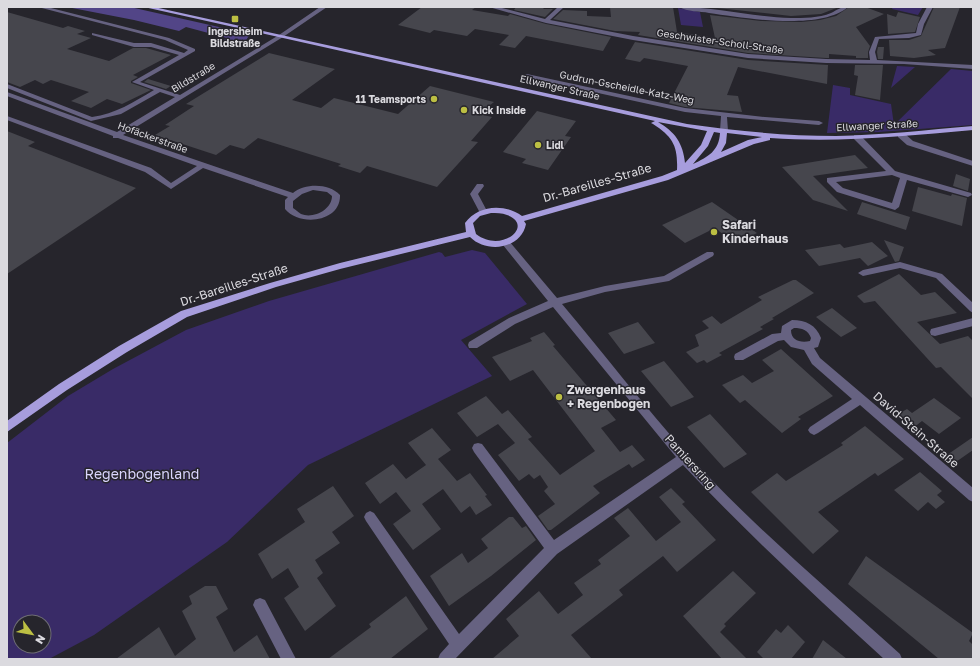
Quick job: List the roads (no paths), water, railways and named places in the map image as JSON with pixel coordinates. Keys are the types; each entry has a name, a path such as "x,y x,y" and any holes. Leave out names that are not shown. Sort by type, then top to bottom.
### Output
{"main road":[{"name":"Ellwanger Straße","path":"147,7 534,91 646,118 724,131 775,136 857,137 901,135 973,128"},
{"path":"646,118 667,129 676,140 682,154 681,171"},
{"name":"Dr.-Bareilles-Straße","path":"681,171 701,152 709,139 711,129"},
{"name":"Dr.-Bareilles-Straße","path":"703,162 716,154 724,141 724,131"},
{"name":"Dr.-Bareilles-Straße","path":"520,218 665,178 751,142 775,136"},
{"path":"500,210 515,214 520,218 523,224 523,230 514,240 506,243 498,244 482,242 471,234 469,223 472,218 484,211 500,210"},
{"name":"Dr.-Bareilles-Straße","path":"7,427 69,383 123,349 184,314 273,285 340,266 471,234"}],"street":[{"path":"41,7 167,39 193,50 135,82 180,97"},
{"path":"281,36 324,7"},
{"name":"Geschwister-Scholl-Straße","path":"492,7 546,21 633,38 741,55 782,59 904,62 973,68"},
{"path":"546,21 561,7"},
{"path":"682,7 734,14 808,20 835,14 844,7"},
{"path":"874,62 872,52 877,38 884,36 912,36 919,34 921,24 930,7"},
{"path":"94,34 134,46 151,45 185,55"},
{"name":"Bildstraße","path":"116,136 281,36"},
{"name":"Gudrun-Gscheidle-Katz-Weg","path":"527,76 685,110 765,119 819,123"},
{"path":"7,86 91,118 104,118 115,115 158,90"},
{"name":"Hofäckerstraße","path":"7,94 116,136 293,196"},
{"path":"724,114 724,131"},
{"path":"7,118 148,170 171,187 201,166"},
{"path":"901,135 910,143 973,164"},
{"path":"857,137 892,173"},
{"path":"904,176 895,206 840,190 830,180 892,173 904,176 968,195"},
{"path":"480,186 474,194 484,211"},
{"path":"321,188 333,192 337,195 338,200 332,209 327,213 312,217 304,217 297,216 289,209 289,200 293,196 306,189 321,188"},
{"name":"Pamiersring","path":"506,243 684,458 728,504 811,583 896,659"},
{"path":"473,345 512,321 555,302 605,290 666,279 710,254"},
{"path":"863,273 900,265 939,276 973,309"},
{"path":"935,332 973,322"},
{"path":"739,357 776,337 786,336 797,344 807,346 814,344 816,338 815,334 807,327 797,324 792,324 786,329 786,336"},
{"name":"David-Stein-Straße","path":"807,346 816,362 973,496"},
{"name":"David-Stein-Straße","path":"814,430 860,399"},
{"path":"478,448 552,549"},
{"path":"445,659 552,549 684,458"},
{"path":"370,517 458,645"},
{"path":"260,605 289,659"}],"place":[{"name":"Ingersheim Bildstraße","path":"235,19"},
{"name":"11 Teamsports","path":"434,99"},
{"name":"Kick Inside","path":"464,110"},
{"name":"Lidl","path":"538,145"},
{"name":"Safari Kinderhaus","path":"714,232"},
{"name":"Zwergenhaus + Regenbogen","path":"559,397"}],"park label":[{"name":"Regenbogenland","path":"142,474"}]}
